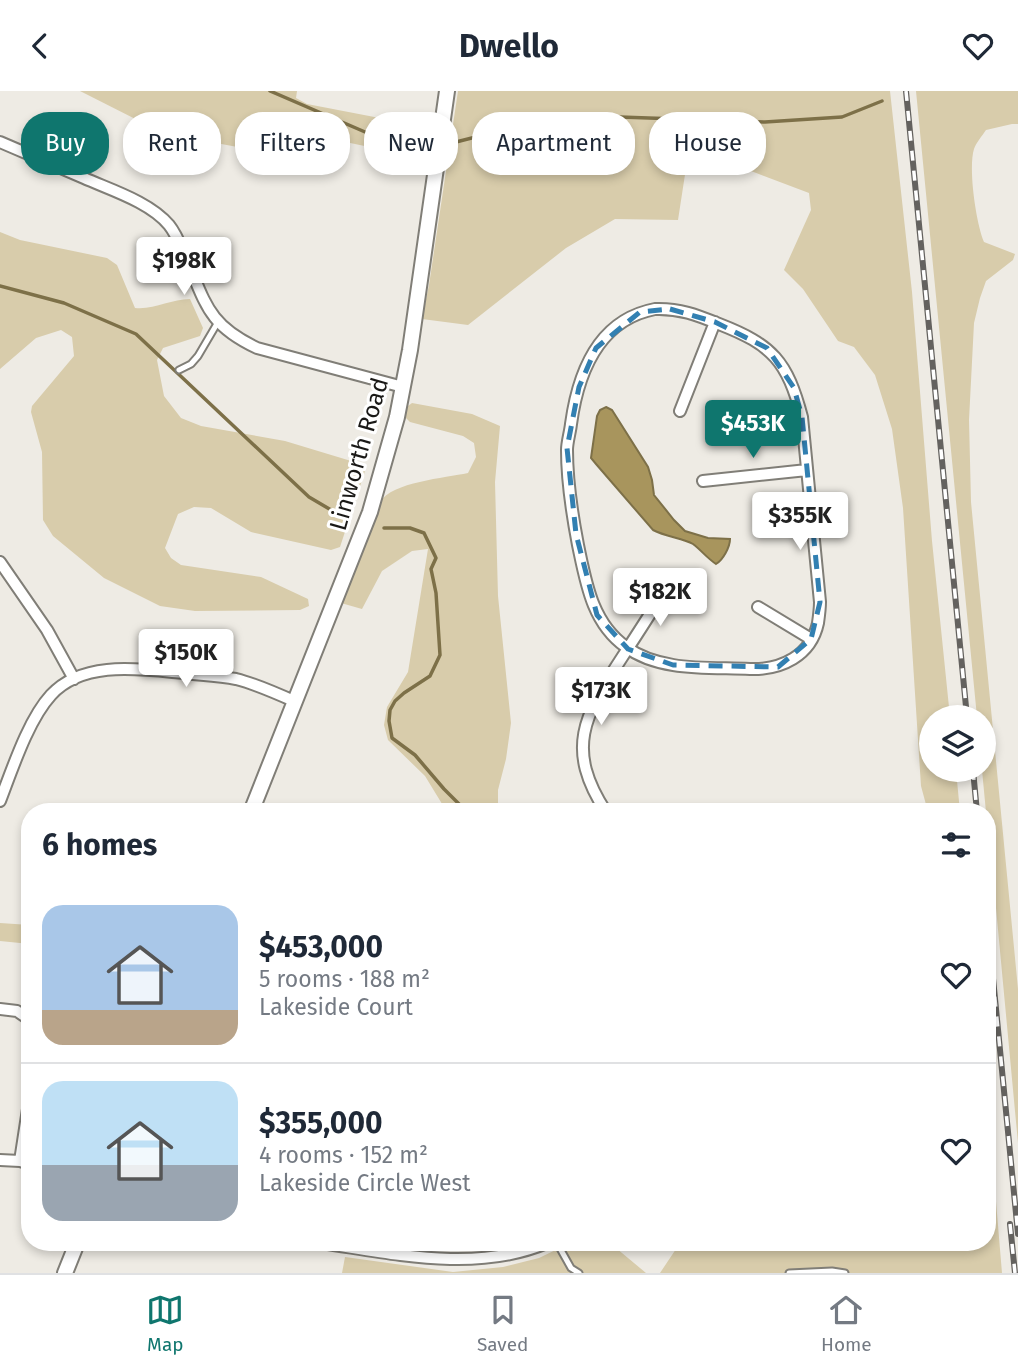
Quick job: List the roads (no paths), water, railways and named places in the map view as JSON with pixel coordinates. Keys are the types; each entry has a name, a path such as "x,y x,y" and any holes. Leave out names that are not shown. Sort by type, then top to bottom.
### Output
{"main road":[{"name":"Linworth Road","path":"255,803 370,512 384,467 410,350 447,91"},
{"path":"65,1273 74,1251"}],"street":[{"path":"0,142 153,210 178,238 208,310 239,339 257,348 403,387"},
{"path":"670,309 685,311 715,322 744,333 767,348 784,368 794,388 802,417 820,602 818,625 797,656 778,667 756,669 674,665 650,659 628,649 616,639 597,615 587,587 576,534 567,448 579,387 596,348 611,330 626,318 640,312 670,309"},
{"path":"680,411 715,322"},
{"path":"703,481 807,470"},
{"path":"0,562 47,630 74,679"},
{"path":"602,803 590,783 584,764 582,745 585,725 593,704 666,590"},
{"path":"758,607 811,639"},
{"path":"0,801 33,722 50,696 74,679 94,672 112,669 213,676 255,685 296,702"},
{"path":"0,765 12,770"},
{"path":"0,1009 21,1014"},
{"path":"0,1160 21,1163"},
{"path":"377,1251 446,1261 482,1261 526,1251"}],"lane":[{"path":"179,370 191,364 198,356 218,322"},
{"path":"561,1251 571,1268 579,1273"},
{"path":"789,1273 845,1273"}],"waterway":[{"path":"270,91 364,132"},
{"path":"458,141 562,115 765,122 842,117 882,101"},
{"path":"0,286 64,303 136,334 309,497 343,517"},
{"path":"384,528 410,528 424,533 436,558 431,569 436,593 440,655 430,676 395,701 390,710 389,721 392,738 415,755 458,803"}],"railway":[{"path":"906,91 966,705"},
{"path":"974,782 976,803"},
{"path":"996,1009 1018,1234"},
{"path":"1010,1224 1015,1273"}]}
